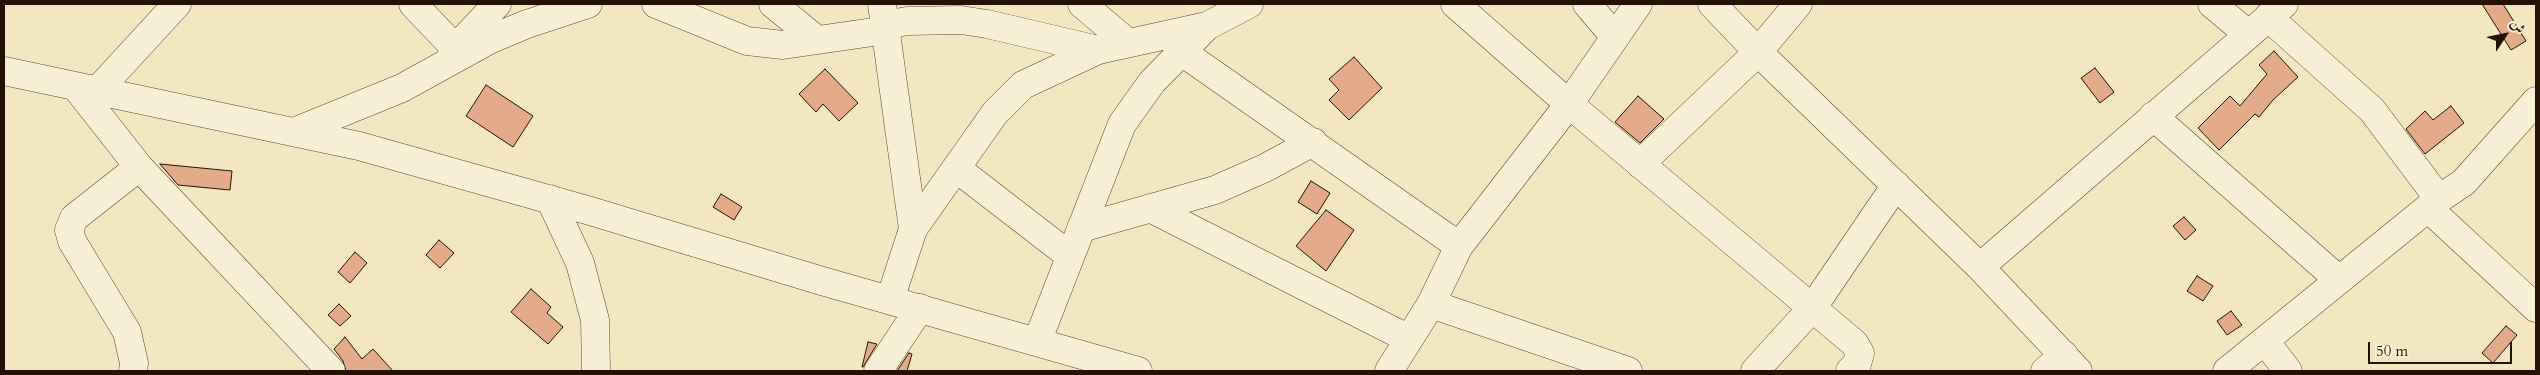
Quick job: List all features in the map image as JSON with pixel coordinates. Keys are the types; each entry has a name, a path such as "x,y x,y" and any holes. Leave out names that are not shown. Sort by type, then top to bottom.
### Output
{"street":[{"path":"86,89 177,4"},
{"path":"413,4 446,58"},
{"path":"294,132 402,88 446,58 497,4"},
{"path":"446,58 527,24 588,4"},
{"path":"656,4 747,41 783,45 887,30 896,23 907,20 961,20 987,24 1098,50"},
{"path":"772,4 817,40"},
{"path":"882,4 913,229"},
{"path":"1082,4 1128,44"},
{"path":"890,300 913,229 995,113 1023,86 1098,50 1207,26 1249,4"},
{"path":"1455,4 1569,104 1854,343 1860,353 1857,364 1850,371"},
{"path":"1587,4 1615,37"},
{"path":"1389,371 1432,304 1459,246 1569,104 1638,4"},
{"path":"1712,4 1758,52 1980,267 2062,366"},
{"path":"1640,164 1758,52 1798,4"},
{"path":"2212,4 2267,18 2372,110 2433,203 2536,308"},
{"path":"1980,267 2267,18"},
{"path":"1037,342 1122,124 1152,82 1207,26"},
{"path":"1182,52 1459,246"},
{"path":"4,71 359,146 550,199 1138,371"},
{"path":"86,89 139,167 331,371"},
{"path":"2227,371 2433,203 2464,182 2536,101"},
{"path":"2153,116 2339,280"},
{"path":"1081,228 1223,186 1265,168 1313,142"},
{"path":"133,371 134,363 127,332 72,241 69,230 74,218 139,167"},
{"path":"956,168 1070,256"},
{"path":"1755,371 1813,307 1896,185"},
{"path":"550,199 580,263 594,320 596,371"},
{"path":"1150,208 1409,339"},
{"path":"1432,304 1628,371"},
{"path":"878,371 920,308"},
{"path":"2265,341 2288,371"}],"building":[{"path":"2482,4 2503,4 2526,41 2511,50"},
{"path":"2274,51 2298,77 2273,100 2259,117 2255,114 2219,150 2198,128 2230,96 2240,106 2267,74 2259,65"},
{"path":"1354,57 1382,88 1349,120 1329,100 1339,90 1329,79"},
{"path":"2095,68 2114,92 2100,103 2081,78"},
{"path":"825,69 858,103 839,121 823,104 816,112 799,94"},
{"path":"486,85 533,116 513,147 466,116"},
{"path":"1638,96 1664,119 1640,143 1615,122"},
{"path":"2451,106 2464,123 2425,154 2406,129 2425,111 2433,120"},
{"path":"160,164 232,171 230,190 178,185"},
{"path":"1311,181 1330,193 1317,214 1298,202"},
{"path":"721,194 742,207 734,220 713,207"},
{"path":"1326,210 1354,230 1326,271 1296,246"},
{"path":"2184,217 2196,230 2185,240 2173,226"},
{"path":"439,240 454,253 440,268 426,255"},
{"path":"355,252 367,263 350,283 338,272"},
{"path":"2197,276 2213,286 2203,301 2187,291"},
{"path":"531,289 551,307 547,313 563,327 548,344 511,312"},
{"path":"339,304 351,316 340,326 328,315"},
{"path":"2231,311 2242,325 2227,335 2217,321"},
{"path":"2506,326 2517,335 2493,363 2482,353"},
{"path":"345,337 362,359 373,349 393,371 346,371 343,361 334,349"},
{"path":"868,342 877,344 862,367"},
{"path":"909,353 912,354 907,371 897,371"}]}
